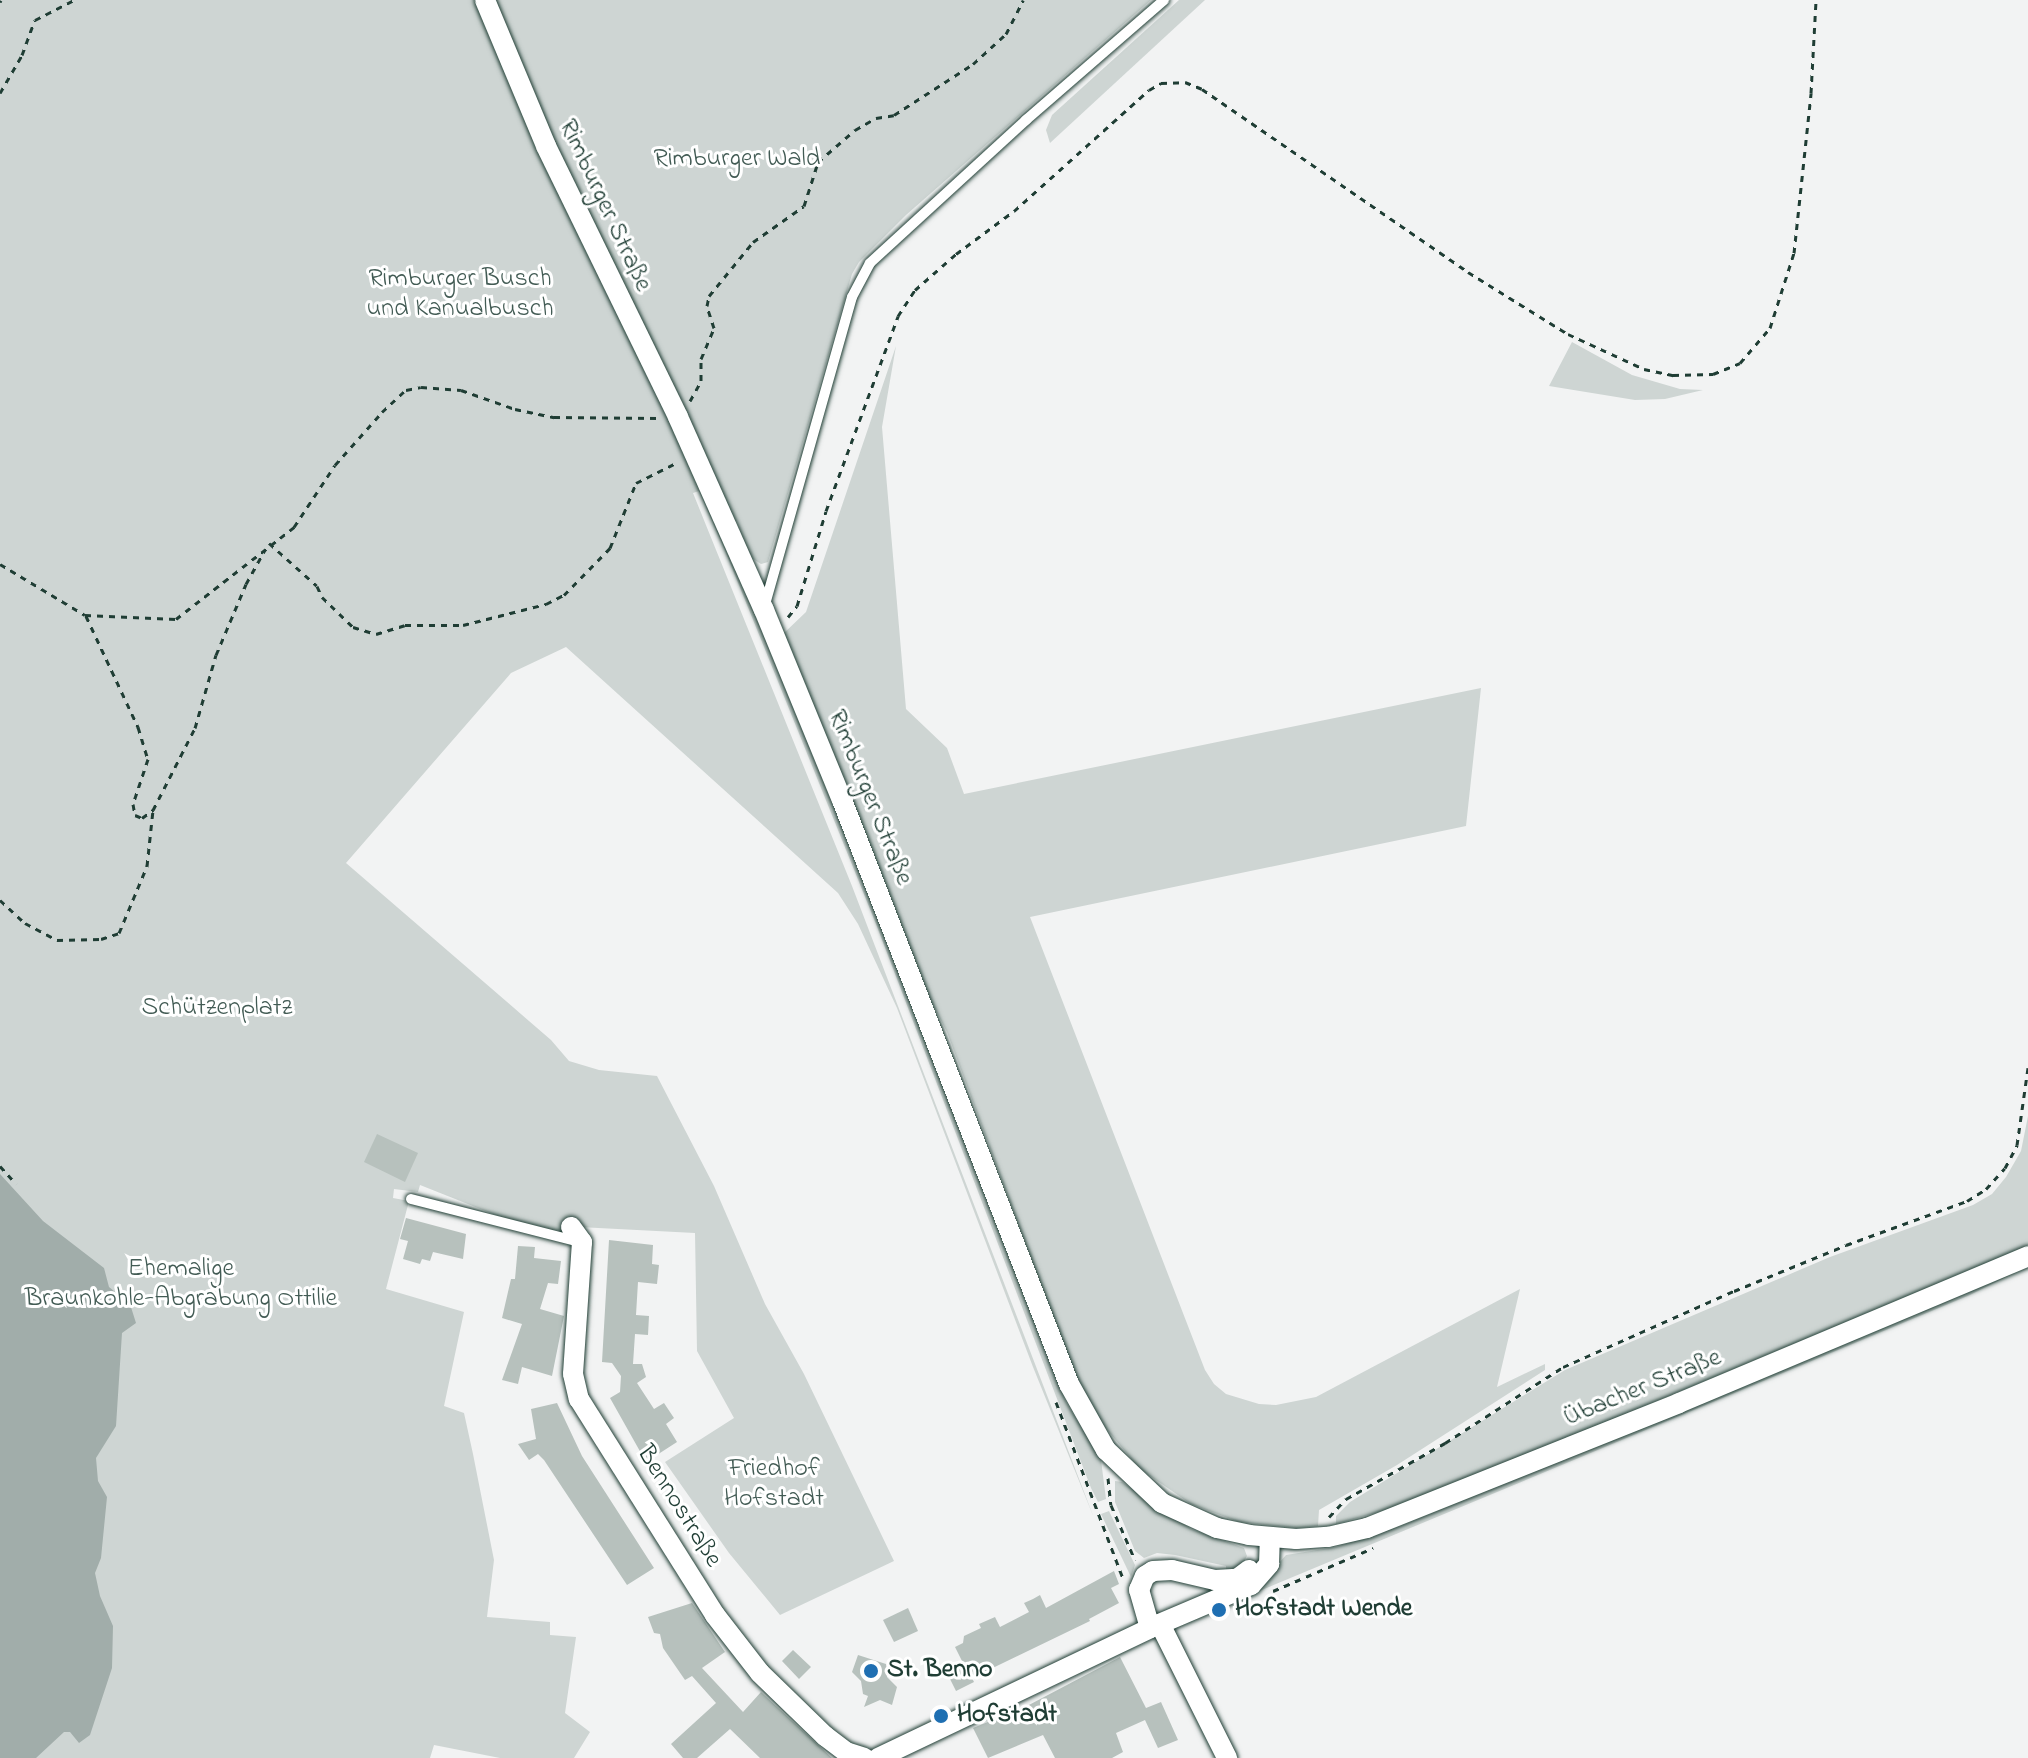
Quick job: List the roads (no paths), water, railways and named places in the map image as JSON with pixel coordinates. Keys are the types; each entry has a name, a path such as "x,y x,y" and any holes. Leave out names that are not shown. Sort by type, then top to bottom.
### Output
{"street":[{"name":"Rimburger Straße","path":"485,0 546,146 678,417 767,619 848,815 1069,1384 1091,1427 1115,1460 1162,1503 1217,1528 1270,1537"},
{"name":"Bennostraße","path":"576,1235 573,1374 579,1399 715,1615 760,1673 825,1736 846,1752 864,1758"},
{"name":"Übacher Straße","path":"1270,1537 1328,1537 1396,1517 2028,1256"},
{"path":"1227,1758 1155,1626 1139,1590 1145,1576 1162,1569 1215,1580 1237,1579 1257,1564 1270,1537"},
{"path":"878,1758 1155,1626 1251,1585 1269,1564 1270,1537"},
{"path":"1185,1574 1192,1599 1186,1612"}],"lane":[{"path":"767,619 852,297 870,263 936,200 1164,0"},
{"path":"411,1199 576,1235"}],"place":[{"name":"Hofstadt Wende","path":"1219,1610"},
{"name":"St. Benno","path":"871,1671"},
{"name":"Hofstadt","path":"941,1716"}],"park label":[{"name":"Rimburger Wald","path":"737,160"},
{"name":"Rimburger Busch und Kanualbusch","path":"460,295"},
{"name":"Schützenplatz","path":"217,1009"},
{"name":"Ehemalige Braunkohle-Abgrabung Ottilie","path":"181,1285"},
{"name":"Friedhof Hofstadt","path":"774,1485"}]}
